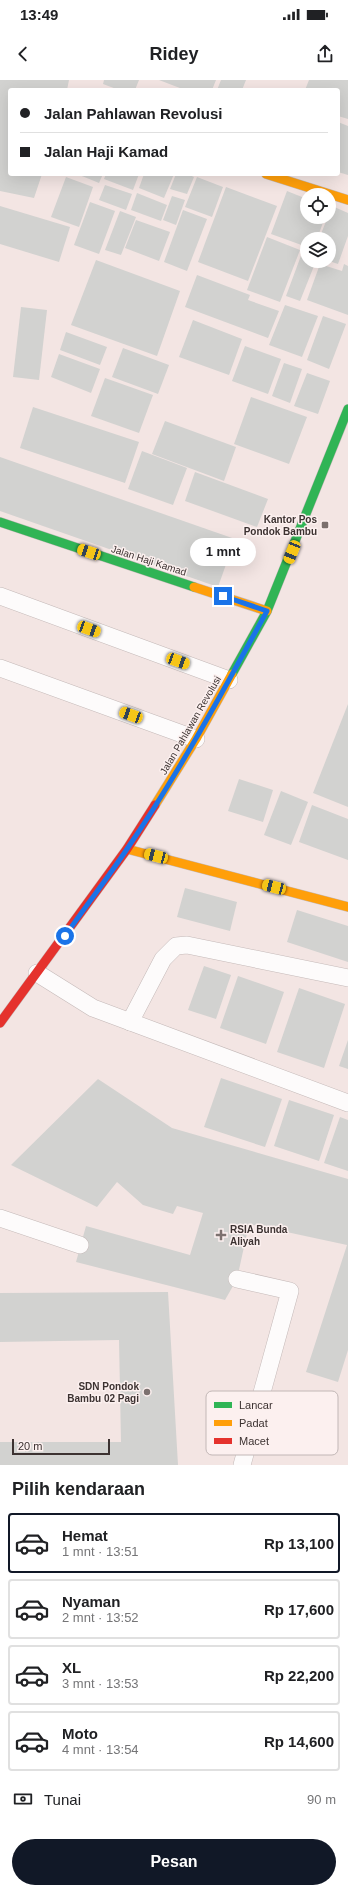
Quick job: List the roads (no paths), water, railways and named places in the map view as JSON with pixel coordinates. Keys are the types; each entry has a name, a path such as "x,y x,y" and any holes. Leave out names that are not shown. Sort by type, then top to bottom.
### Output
{"main road":[{"path":"272,176 348,200"},
{"name":"Jalan Pahlawan Revolusi","path":"0,1023 127,849 196,738 229,680 267,611 348,409"},
{"name":"Jalan Haji Kamad","path":"0,522 267,611"},
{"path":"127,849 348,907"}],"lane":[{"path":"0,596 229,680"},
{"path":"0,668 196,738"},
{"path":"130,1022 163,959 176,946 193,946 348,978"},
{"path":"37,973 93,1008 348,1104"},
{"path":"0,1218 80,1245"},
{"path":"237,1279 290,1291 262,1391"},
{"path":"242,1465 245,1455"}],"place":[{"name":"Kantor Pos Pondok Bambu","path":"325,525"},
{"name":"RSIA Bunda Aliyah","path":"221,1235"},
{"name":"SDN Pondok Bambu 02 Pagi","path":"147,1392"}]}
